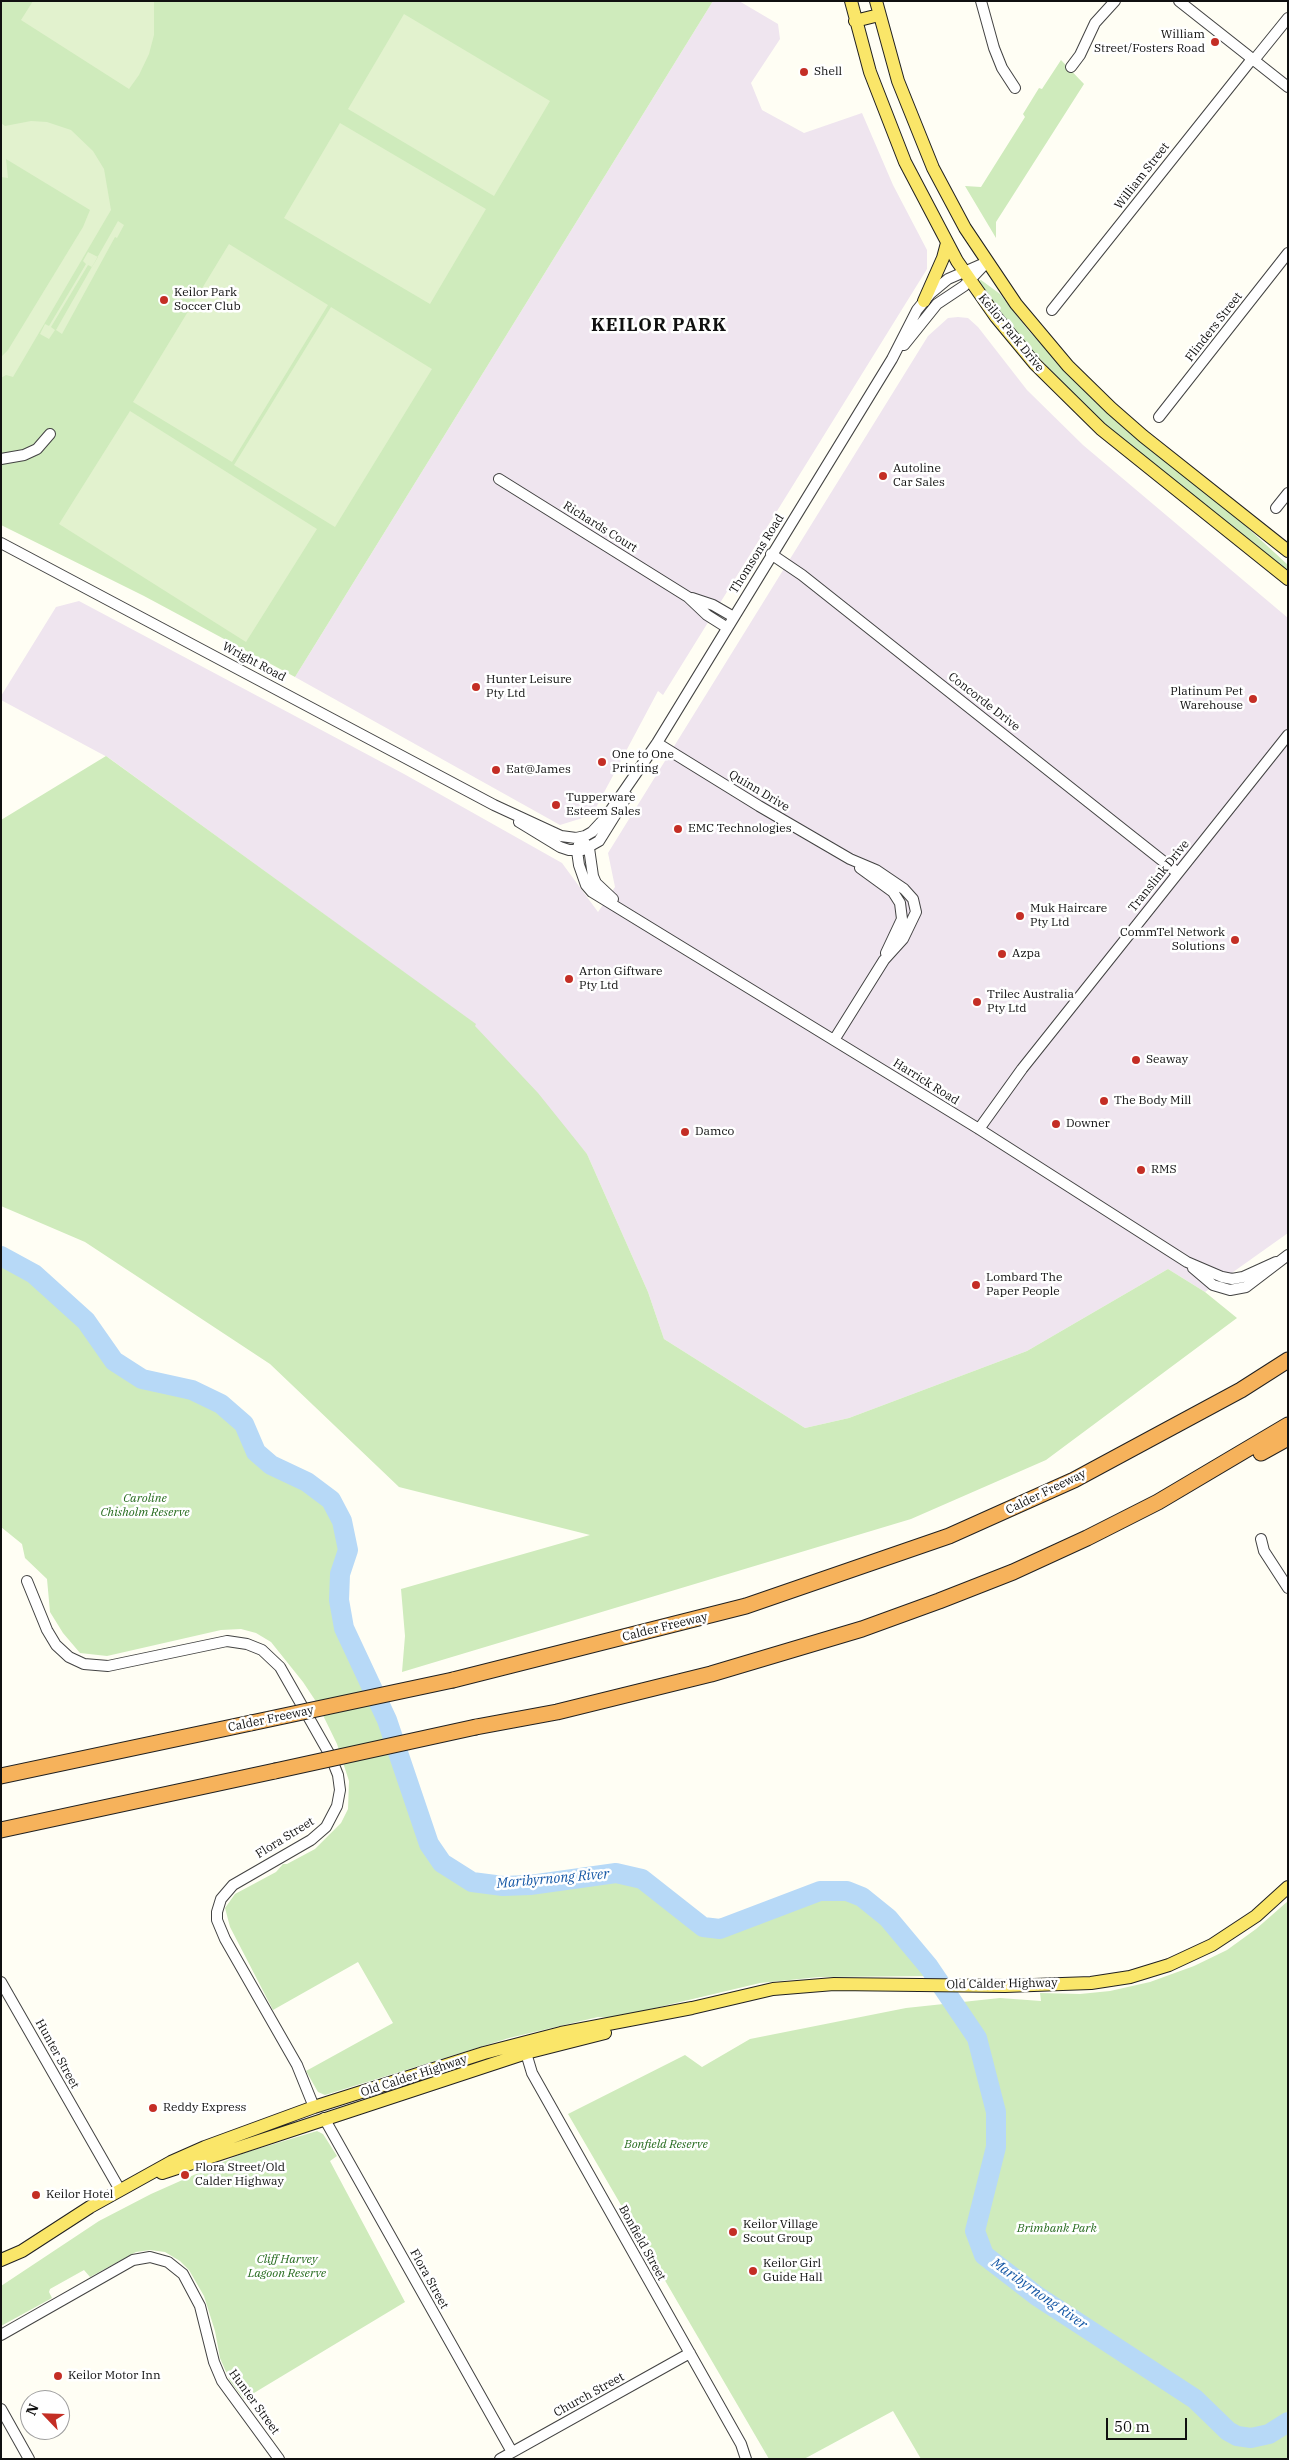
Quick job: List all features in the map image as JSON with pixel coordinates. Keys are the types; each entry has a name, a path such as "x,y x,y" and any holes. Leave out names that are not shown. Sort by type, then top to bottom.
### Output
{"highway":[{"path":"1241,1390 1288,1353"},
{"name":"Calder Freeway","path":"1,1776 453,1680 746,1606 894,1557 949,1536 1038,1497 1241,1390 1288,1360"},
{"path":"1013,1572 1087,1538 1158,1502 1288,1425"},
{"path":"1,1830 476,1727 557,1712 711,1674 862,1629 1013,1572 1159,1508 1288,1438"}],"main road":[{"name":"Keilor Park Drive","path":"852,1 855,21 870,72 892,131 919,191 947,244 967,276 1014,340 1069,400 1142,465 1288,579"},
{"name":"Keilor Park Drive","path":"876,1 898,81 929,159 955,211 987,262 1042,337 1096,394 1143,436 1288,551"},
{"path":"855,21 879,15"},
{"path":"924,301 944,258 947,244"},
{"name":"Old Calder Highway","path":"1,2260 22,2251 120,2190 205,2147 314,2106 524,2048 612,2031 692,2008 755,1993 804,1986 874,1984 1004,1986 1091,1982 1151,1972 1190,1957 1228,1935 1256,1916 1288,1887"},
{"name":"Old Calder Highway","path":"146,2177 178,2169 524,2048"},
{"path":"314,2106 324,2118"},
{"name":"Old Calder Highway","path":"1,2271 22,2251"}],"street":[{"path":"981,1 994,48 1002,68 1015,88"},
{"path":"1070,67 1080,55 1095,23 1115,1"},
{"path":"1179,1 1288,87"},
{"name":"William Street","path":"1052,310 1288,18"},
{"name":"Flinders Street","path":"1159,417 1288,253"},
{"name":"Thomsons Road","path":"892,359 929,312 967,276 987,262"},
{"name":"Thomsons Road","path":"581,837 592,832 598,826 644,762 732,616 892,359 924,301 948,279 967,276"},
{"path":"1,459 32,451 42,444 50,434"},
{"name":"Richards Court","path":"499,479 688,597 707,615 726,627"},
{"path":"1276,508 1288,493"},
{"name":"Wright Road","path":"1,543 494,805 553,833 569,838 581,837"},
{"name":"Concorde Drive","path":"771,554 840,605 1178,873"},
{"name":"Richards Court","path":"688,597 713,605 732,616"},
{"name":"Translink Drive","path":"979,1130 1004,1092 1288,735"},
{"name":"Quinn Drive","path":"656,743 850,859 892,892 900,902 902,919 884,960 834,1040"},
{"name":"Thomsons Road","path":"583,850 599,841 607,831 644,762"},
{"name":"Wright Road","path":"494,805 547,841 569,850 583,850"},
{"name":"Harrick Road","path":"581,837 583,850 582,877 592,892 979,1130 1187,1262 1222,1277 1232,1278 1243,1277 1288,1255"},
{"path":"1261,1539 1264,1551 1288,1588"},
{"name":"Flora Street","path":"27,1581 47,1630 56,1645 69,1657 84,1664 108,1666 227,1641 241,1642 262,1650 280,1667 330,1755 338,1775 340,1790 337,1806 326,1827 310,1840 232,1885 220,1898 217,1912 217,1920 225,1939 297,2065 314,2106"},
{"name":"Hunter Street","path":"1,1982 120,2190"},
{"name":"Bonfield Street","path":"524,2048 532,2073 741,2444 753,2459"},
{"name":"Flora Street","path":"324,2118 512,2452"},
{"name":"Hunter Street","path":"1,2335 133,2260 145,2258 158,2259 171,2264 186,2278 203,2313 212,2356 222,2380 279,2459"},
{"name":"Church Street","path":"500,2459 690,2353"},
{"path":"1,2410 29,2459"},
{"name":"Bonfield Street","path":"741,2444 746,2459"}],"shaded area":[{"path":"713,1 739,1 778,24 780,39 751,83 762,110 804,133 862,113 893,185 927,250 927,269 663,695 658,691 592,815 560,825 295,677"},
{"path":"948,318 968,318 978,327 1027,390 1083,445 1288,618 1288,1233 1205,1292 1168,1269 1027,1351 849,1418 805,1428 664,1339 648,1292 587,1154 474,1026 475,1024 109,758 1,700 1,696 56,607 79,601 404,774 562,863 598,912 615,887 608,853 928,336"}],"green space":[{"path":"1,1 713,1 295,677 144,596 1,525"},
{"path":"33,1 154,1 154,35 149,54 139,75 129,89 21,20"},
{"path":"404,14 550,101 494,196 348,109"},
{"path":"1061,60 1084,84 996,222 996,238 965,186 981,187 1025,117 1023,114 1039,88 1042,89"},
{"path":"31,121 47,122 71,130 93,151 104,169 111,210 13,377 6,375 1,378 1,357 8,350 83,227 90,210 6,159 8,178 1,177 1,123 5,126"},
{"path":"340,123 486,209 430,304 284,218"},
{"path":"118,221 124,225 117,238 115,237 62,334 56,330"},
{"path":"229,244 328,305 232,462 133,402"},
{"path":"88,252 98,257 92,267 88,265 51,327 55,330 49,339 40,334 45,324 49,326 86,264 83,261"},
{"path":"981,280 1000,294 1028,330 1091,398 1127,431 1238,519 1288,565 1288,572 1101,422 1025,343 980,285 979,281"},
{"path":"331,307 432,369 335,527 234,465"},
{"path":"130,411 317,529 246,642 59,524"},
{"path":"106,756 476,1024 475,1026 538,1093 587,1154 648,1292 664,1339 805,1428 849,1418 1027,1351 1168,1269 1205,1292 1237,1318 1046,1460 911,1519 402,1672 405,1636 401,1589 590,1535 399,1487 270,1364 85,1242 1,1206 1,820"},
{"name":"Caroline Chisholm Reserve","path":"1,1256 34,1274 86,1321 114,1361 142,1379 192,1390 221,1404 244,1424 256,1452 271,1465 307,1482 331,1500 342,1521 348,1550 340,1574 339,1600 344,1628 387,1720 429,1844 443,1863 472,1882 503,1886 530,1885 616,1873 642,1879 703,1927 720,1929 820,1891 847,1891 862,1897 888,1918 936,1976 819,1977 760,1983 613,2018 598,2017 509,2038 325,2095 318,2092 306,2071 393,2023 358,1962 273,2010 230,1927 225,1908 235,1894 276,1872 283,1864 287,1864 315,1849 341,1823 348,1809 349,1781 337,1744 317,1703 303,1682 271,1642 256,1633 241,1629 221,1630 107,1656 80,1653 63,1633 50,1612 47,1579 25,1558 22,1544 1,1527"},
{"name":"Brimbank Park","path":"1288,1901 1288,2459 921,2459 893,2411 804,2459 769,2459 568,2114 685,2055 702,2067 750,2039 906,2008 1000,1998 1041,2001 1040,1993 1080,1994 1110,1991 1150,1982 1194,1966 1227,1950 1256,1929"},
{"name":"Cliff Harvey Lagoon Reserve","path":"317,2131 323,2134 337,2156 330,2161 405,2302 244,2399 230,2381 220,2358 215,2331 204,2296 189,2270 180,2261 165,2252 150,2250 136,2252 90,2277 84,2270 50,2289 49,2292 52,2298 1,2326 1,2286 99,2221 151,2194 241,2154"}],"waterway":[{"name":"Maribyrnong River","path":"1,1256 34,1274 86,1321 114,1361 142,1379 192,1390 221,1404 244,1424 256,1452 271,1465 307,1482 331,1500 342,1521 348,1550 340,1574 339,1600 344,1628 387,1720 429,1844 442,1863 472,1882 503,1886 530,1885 616,1873 642,1879 703,1927 720,1929 820,1891 847,1891 862,1897 888,1918 929,1967 977,2038 996,2112 996,2147 975,2231 984,2255 1037,2296 1195,2399 1228,2431 1237,2436 1251,2438 1269,2434 1288,2422"}],"place":[{"name":"William Street/Fosters Road","path":"1215,42"},
{"name":"Shell","path":"804,72"},
{"name":"Keilor Park Soccer Club","path":"164,300"},
{"name":"Autoline Car Sales","path":"883,476"},
{"name":"Hunter Leisure Pty Ltd","path":"476,687"},
{"name":"Platinum Pet Warehouse","path":"1253,699"},
{"name":"One to One Printing","path":"602,762"},
{"name":"Eat@James","path":"496,770"},
{"name":"Tupperware Esteem Sales","path":"556,805"},
{"name":"EMC Technologies","path":"678,829"},
{"name":"Muk Haircare Pty Ltd","path":"1020,916"},
{"name":"CommTel Network Solutions","path":"1235,940"},
{"name":"Azpa","path":"1002,954"},
{"name":"Arton Giftware Pty Ltd","path":"569,979"},
{"name":"Trilec Australia Pty Ltd","path":"977,1002"},
{"name":"Seaway","path":"1136,1060"},
{"name":"The Body Mill","path":"1104,1101"},
{"name":"Downer","path":"1056,1124"},
{"name":"Damco","path":"685,1132"},
{"name":"RMS","path":"1141,1170"},
{"name":"Lombard The Paper People","path":"976,1285"},
{"name":"Reddy Express","path":"153,2108"},
{"name":"Flora Street/Old Calder Highway","path":"185,2175"},
{"name":"Keilor Hotel","path":"36,2195"},
{"name":"Keilor Village Scout Group","path":"733,2232"},
{"name":"Keilor Girl Guide Hall","path":"753,2271"},
{"name":"Keilor Motor Inn","path":"58,2376"}],"district":[{"name":"KEILOR PARK","path":"659,326"}],"park label":[{"name":"Bonfield Reserve","path":"666,2145"}]}
